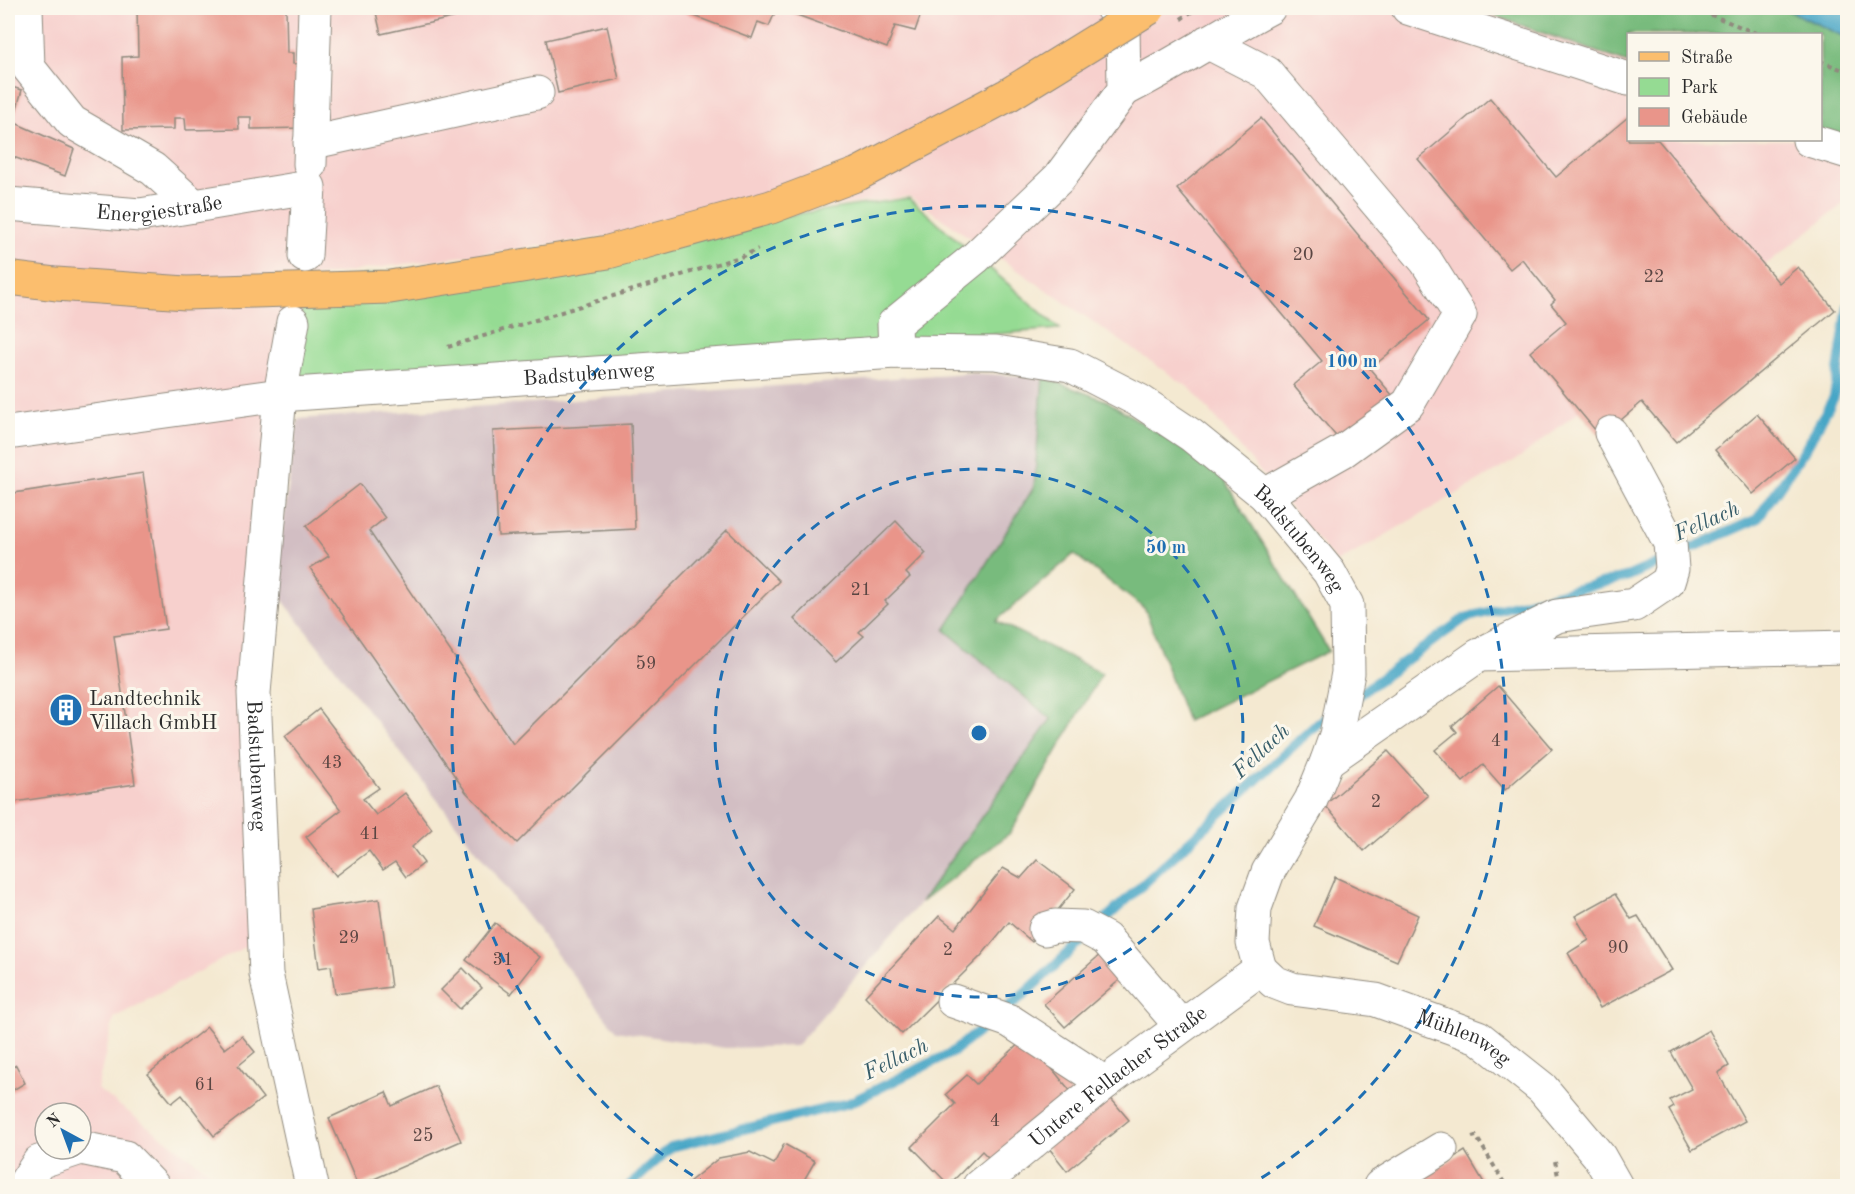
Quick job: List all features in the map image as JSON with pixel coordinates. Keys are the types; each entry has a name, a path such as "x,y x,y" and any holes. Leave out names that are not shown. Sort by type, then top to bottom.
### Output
{"main road":[{"path":"8,278 56,284 186,293 390,286 609,252 771,207 858,174 1008,95 1149,8"}],"street":[{"path":"26,8 28,67 72,122 153,169 194,206"},
{"path":"305,256 315,8"},
{"path":"1112,8 1123,25 1124,90"},
{"path":"895,352 894,324 975,258 1059,178 1124,90 1169,67 1207,42 1269,8"},
{"path":"1408,8 1627,78"},
{"path":"1207,42 1267,73 1426,261 1460,315 1408,404 1343,451 1265,495"},
{"path":"310,143 537,93"},
{"path":"1812,141 1848,152"},
{"name":"Energiestraße","path":"8,204 140,215 309,186"},
{"path":"280,395 293,322"},
{"name":"Badstubenweg","path":"8,433 280,395 895,352 994,353 1070,365 1140,401 1182,429 1265,495 1329,572 1347,605 1348,673 1332,748 1311,800 1268,872 1255,908 1253,943 1260,969"},
{"name":"Badstubenweg","path":"280,395 254,693 266,974 312,1186"},
{"path":"1332,748 1479,655 1557,616 1634,605 1668,582 1671,556 1611,433"},
{"path":"1479,655 1848,647"},
{"path":"1046,929 1055,926 1095,933 1180,1026"},
{"name":"Untere Fellacher Straße","path":"979,1186 1105,1083 1260,969"},
{"name":"Mühlenweg","path":"1260,969 1274,982 1292,988 1376,1000 1478,1037 1542,1088 1599,1156 1617,1186"},
{"path":"953,1002 997,1016 1105,1083"},
{"path":"1380,1186 1441,1149"},
{"path":"93,1152 124,1158 153,1186"},
{"path":"23,1186 39,1162 42,1161"}],"path":[{"path":"1694,8 1756,33"},
{"path":"1822,61 1848,72"},
{"path":"438,349 743,256 764,246"},
{"path":"1441,1149 1476,1136 1506,1186"}],"shaded area":[{"path":"8,8 1472,8 1627,63 1627,141 1847,142 1847,201 1522,456 1337,563 1191,389 909,196 287,280 277,401 252,943 114,1018 97,1089 225,1183 225,1186 8,1186"},
{"path":"967,373 1043,377 1034,487 945,630 1051,719 921,902 796,1046 725,1048 616,1031 274,589 298,419"}],"green space":[{"path":"1472,8 1783,8 1847,38 1847,142 1822,132 1822,33 1627,33 1627,63"},
{"path":"909,198 1060,329 295,387 304,284"},
{"path":"1043,377 1107,401 1218,470 1329,651 1187,721 1145,609 1074,554 996,621 1102,673 1010,833 921,902 1051,719 945,630 1034,487"}],"water":[{"path":"1783,8 1847,8 1847,38"}],"building":[{"path":"137,8 286,8 287,53 293,53 293,64 301,63 303,128 251,129 251,117 238,117 239,129 186,130 185,118 174,118 174,129 123,130 122,57 138,56"},
{"path":"375,8 496,8 381,34"},
{"path":"683,8 777,8 769,26 758,22 752,38 681,11"},
{"path":"778,8 923,8 915,31 895,26 887,48"},
{"path":"607,26 619,79 558,93 546,40"},
{"path":"8,86 22,90 13,122 74,149 65,176 8,155"},
{"path":"1490,98 1556,177 1627,118 1627,141 1659,141 1779,283 1798,267 1835,310 1676,442 1642,402 1601,437 1530,352 1566,322 1551,304 1555,300 1522,259 1510,269 1418,159"},
{"path":"1261,118 1429,320 1370,369 1398,402 1345,447 1293,385 1322,361 1177,189"},
{"path":"1757,414 1795,458 1753,494 1715,450"},
{"path":"631,424 635,529 498,536 493,431"},
{"name":"Landtechnik Villach GmbH","path":"143,473 166,629 114,636 135,784 8,803 8,494"},
{"path":"360,484 385,518 369,531 513,744 727,530 779,581 517,843 466,792 310,568 329,556 306,526"},
{"path":"896,521 926,553 906,573 910,577 885,601 888,604 859,632 864,636 836,662 794,619"},
{"path":"1498,686 1552,749 1505,790 1483,765 1463,782 1435,750 1457,732 1452,726"},
{"path":"319,709 379,788 363,799 376,815 405,793 432,829 412,847 424,863 406,877 395,862 383,870 369,851 336,876 306,837 341,810 285,736"},
{"path":"1388,751 1428,796 1364,851 1325,805"},
{"path":"1037,860 1075,889 1032,942 1009,922 981,956 902,1034 865,996 939,916 955,929 1003,868 1021,878"},
{"path":"1335,877 1418,915 1397,961 1314,926"},
{"path":"1615,894 1631,919 1638,916 1672,970 1600,1008 1568,953 1589,940 1575,916"},
{"path":"379,899 391,987 335,994 331,966 319,968 311,909"},
{"path":"495,923 540,957 511,994 466,960"},
{"path":"1102,953 1123,977 1065,1027 1044,1004"},
{"path":"463,968 482,988 460,1009 441,990"},
{"path":"207,1027 225,1049 242,1036 255,1052 238,1066 263,1098 214,1136 182,1095 172,1103 148,1074"},
{"path":"1709,1030 1729,1066 1718,1073 1745,1121 1692,1150 1669,1110 1674,1107 1670,1100 1692,1089 1671,1052"},
{"path":"1026,1037 1077,1099 995,1164 982,1151 949,1185 912,1147 955,1104 946,1094 967,1075 976,1084"},
{"path":"16,1065 25,1083 8,1093 8,1070"},
{"path":"436,1086 461,1141 358,1186 329,1118 386,1092 392,1106"},
{"path":"1102,1088 1129,1120 1067,1171 1041,1138"},
{"path":"784,1144 815,1161 804,1180 816,1186 684,1186 719,1158 750,1152 774,1164"},
{"path":"1465,1151 1486,1186 1409,1186"}],"waterway":[{"name":"Fellach","path":"1351,700 1465,618 1629,576 1757,519 1803,453 1834,397 1848,306"},
{"name":"Fellach","path":"629,1186 671,1147 849,1103 953,1052 1022,996 1317,724 1333,712"}],"place":[{"name":"Landtechnik Villach GmbH","path":"66,710"}]}
